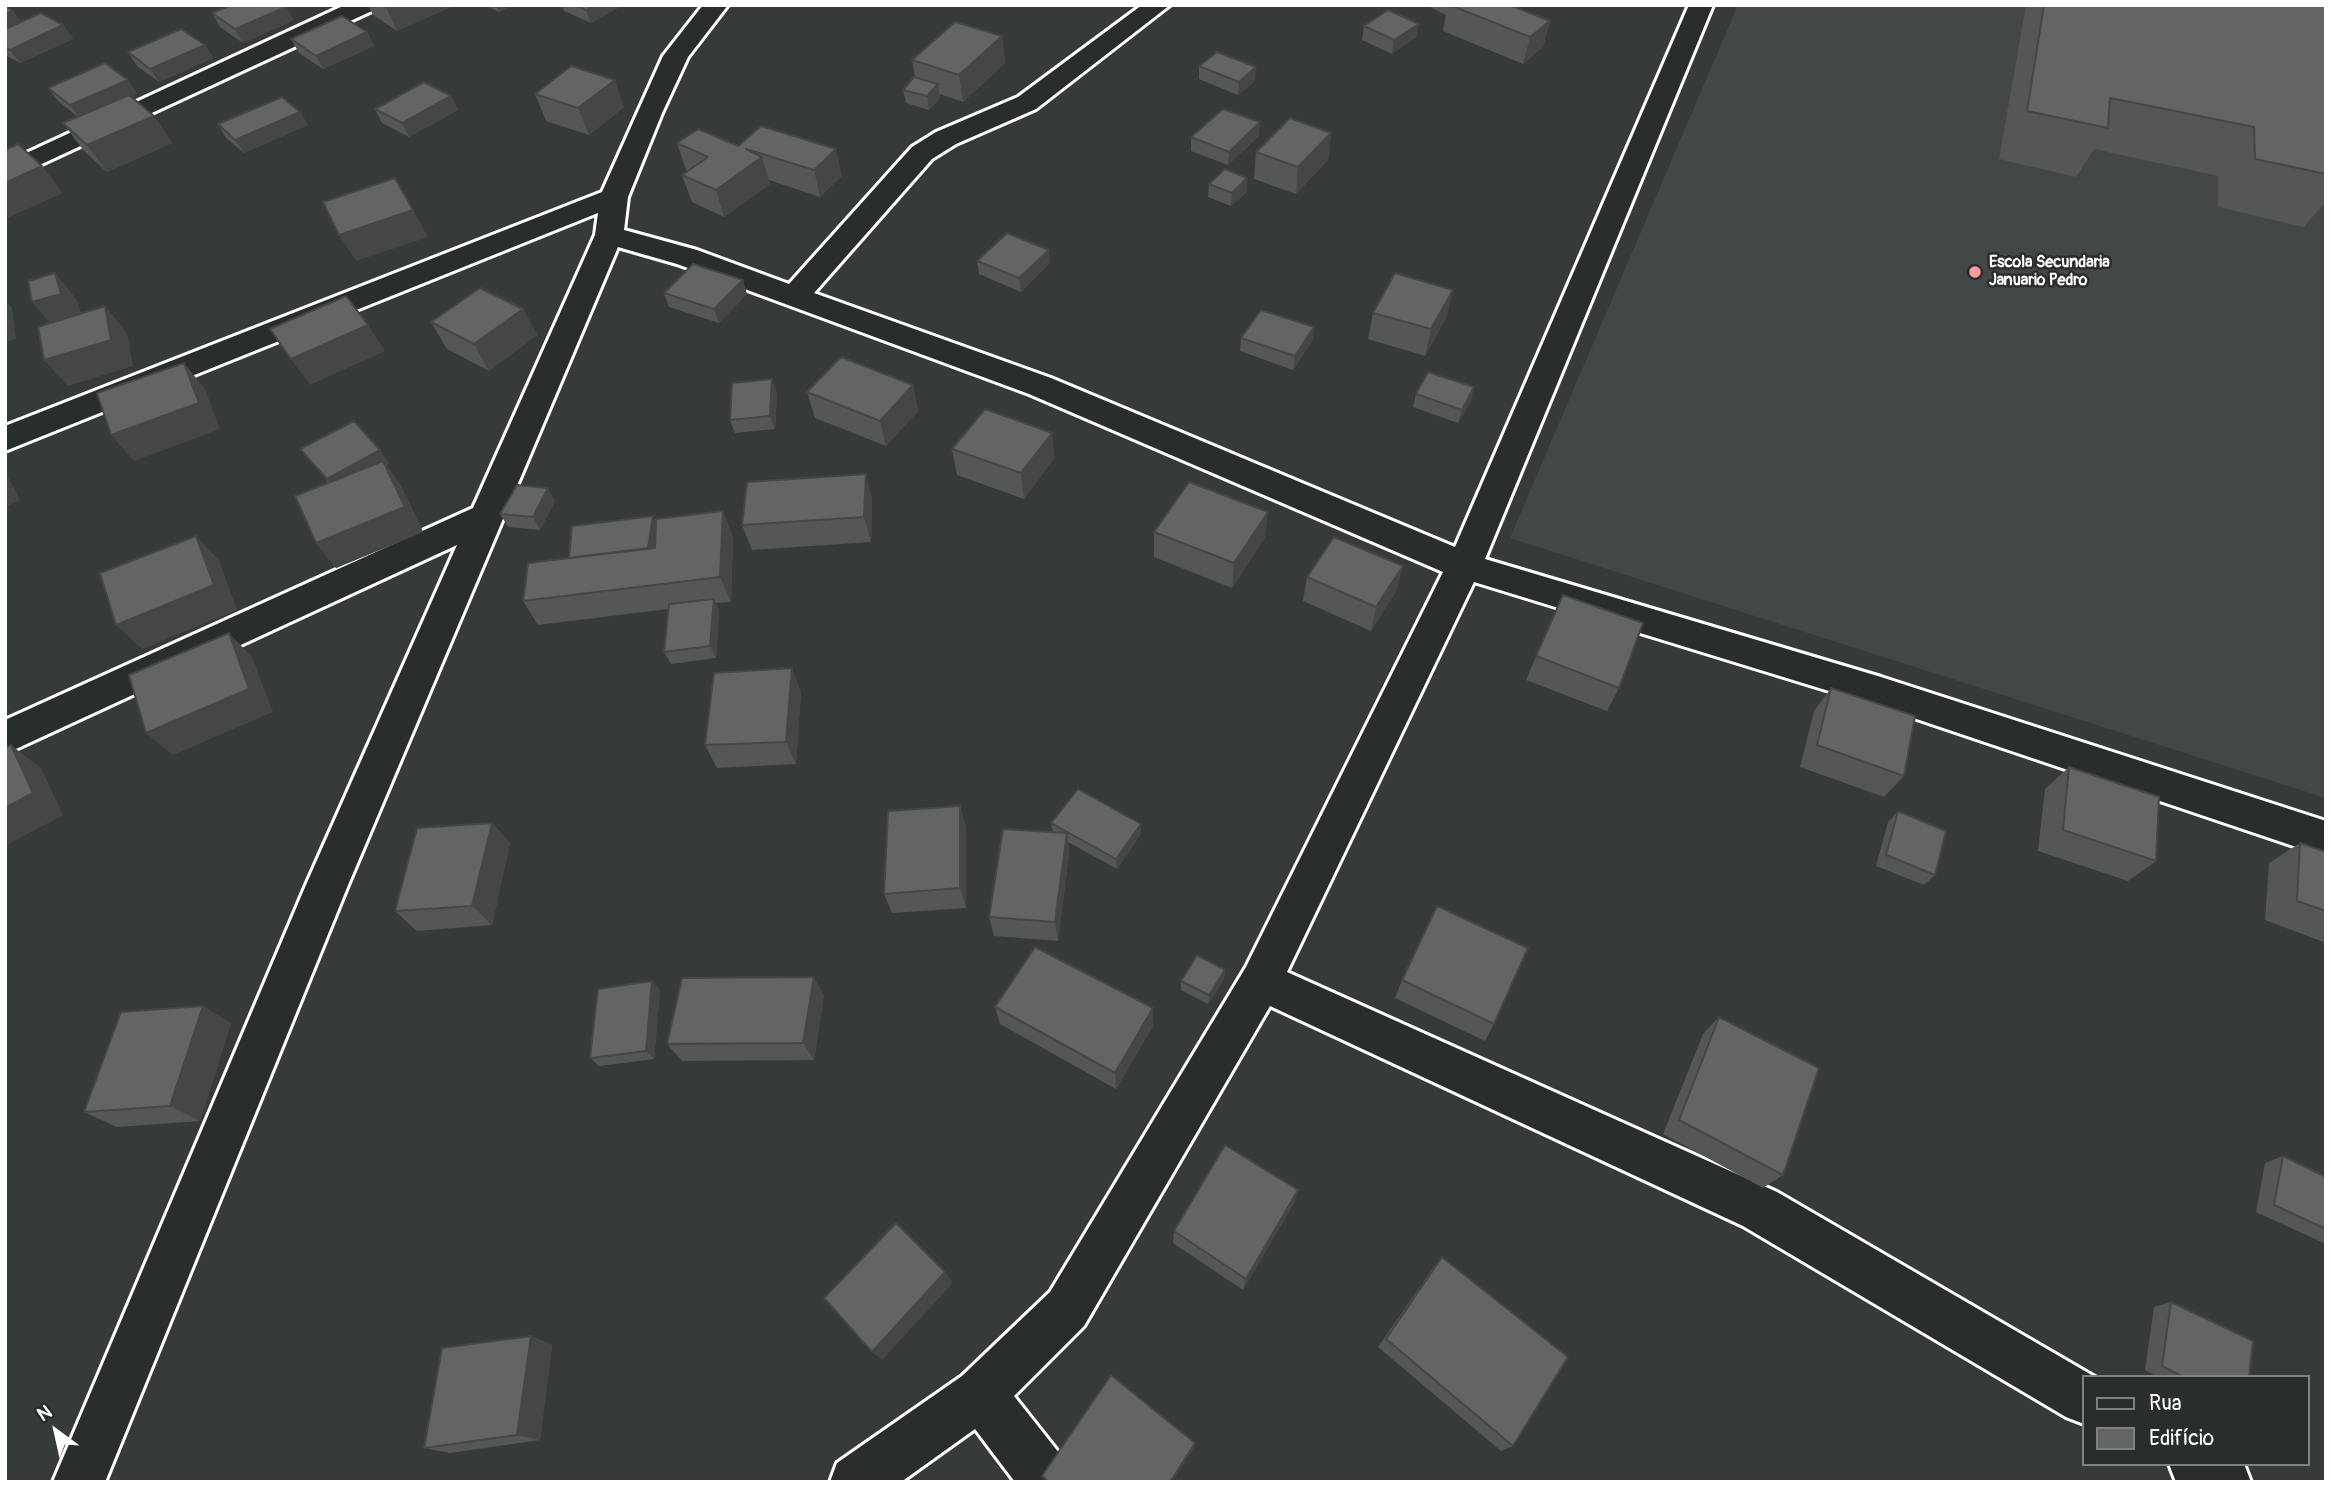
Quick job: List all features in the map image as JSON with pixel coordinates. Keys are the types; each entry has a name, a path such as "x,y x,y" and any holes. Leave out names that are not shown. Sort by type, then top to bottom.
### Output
{"street":[{"path":"5,173 365,5"},
{"path":"79,1482 327,885 608,235 614,197 676,56 716,5"},
{"path":"794,297 922,153 946,138 1027,103 1158,5"},
{"path":"856,1482 980,1394 1067,1309 1261,981 1464,566 1701,5"},
{"path":"5,439 126,387 614,197"},
{"path":"608,235 687,257 1040,387 1464,566 1881,692 2326,839"},
{"path":"5,738 486,517"},
{"path":"1261,981 1760,1209 2082,1398"},
{"path":"980,1394 1048,1482"},
{"path":"2198,1466 2225,1482"}],"shaded area":[{"name":"Escola Secundaria Januario Pedro","path":"1738,5 2326,5 2326,798 1510,538"}],"building":[{"path":"231,5 286,7 235,29 212,13"},
{"path":"576,5 594,5 586,10"},
{"path":"1450,5 1510,5 1550,21 1530,37"},
{"path":"2044,5 2326,5 2326,174 2255,159 2254,127 2110,98 2108,128 2027,111"},
{"path":"5,6 13,11 5,14"},
{"path":"1388,10 1419,24 1394,40 1364,26"},
{"path":"41,13 63,25 10,50 5,47 5,29"},
{"path":"342,16 367,32 316,56 291,39"},
{"path":"955,22 1002,36 959,75 912,60"},
{"path":"181,29 205,45 150,69 128,52"},
{"path":"1217,52 1256,67 1239,82 1199,66"},
{"path":"105,63 128,80 70,105 48,88"},
{"path":"571,66 615,80 578,108 535,94"},
{"path":"914,77 938,84 927,96 903,90"},
{"path":"424,82 451,96 402,123 375,109"},
{"path":"129,95 154,116 87,145 63,123"},
{"path":"282,97 300,112 235,140 218,124"},
{"path":"1223,109 1260,122 1229,152 1191,137"},
{"path":"1290,118 1331,133 1298,167 1256,152"},
{"path":"761,126 836,149 814,170 746,149 762,157 716,190 682,175 708,157 677,143 698,129 738,146"},
{"path":"18,144 42,166 5,183 5,150"},
{"path":"1225,169 1247,178 1232,193 1209,184"},
{"path":"395,178 413,210 339,235 323,202"},
{"path":"1007,233 1049,250 1019,278 977,261"},
{"path":"693,264 743,280 714,309 664,293"},
{"path":"55,273 61,294 32,302 28,281"},
{"path":"1395,273 1453,290 1431,329 1373,313"},
{"path":"480,288 523,309 474,344 431,322"},
{"path":"346,296 368,325 291,359 270,329"},
{"path":"105,306 111,340 44,360 38,327"},
{"path":"1261,310 1314,327 1295,356 1241,338"},
{"path":"841,357 913,385 880,421 807,392"},
{"path":"184,363 199,403 111,435 97,393"},
{"path":"1428,372 1474,387 1462,410 1416,394"},
{"path":"772,379 770,416 730,420 732,383"},
{"path":"985,409 1052,433 1021,473 952,449"},
{"path":"354,421 380,450 327,479 300,449"},
{"path":"383,461 405,507 316,543 295,496"},
{"path":"866,474 864,517 742,525 747,482"},
{"path":"1189,482 1268,512 1234,563 1154,532"},
{"path":"517,485 548,488 533,517 500,514"},
{"path":"723,511 720,577 523,601 528,563 655,548 656,519"},
{"path":"653,516 648,548 569,558 572,526"},
{"path":"196,536 214,585 116,625 100,573"},
{"path":"1334,537 1403,566 1376,607 1307,577"},
{"path":"1563,595 1643,623 1619,688 1536,656"},
{"path":"714,599 710,646 664,652 669,604"},
{"path":"229,633 249,689 146,733 129,675"},
{"path":"792,668 786,742 705,745 714,673"},
{"path":"1831,688 1915,716 1904,776 1817,745"},
{"path":"11,745 33,793 5,808 5,748"},
{"path":"2069,767 2159,797 2156,861 2063,830"},
{"path":"1078,789 1141,824 1116,859 1051,823"},
{"path":"960,806 960,888 884,894 888,811"},
{"path":"1898,811 1946,831 1935,875 1886,855"},
{"path":"492,823 472,906 395,911 417,828"},
{"path":"1003,829 1067,833 1055,922 989,917"},
{"path":"2300,843 2326,852 2326,911 2297,901"},
{"path":"1437,906 1528,948 1494,1024 1402,980"},
{"path":"1035,947 1153,1008 1115,1073 995,1007"},
{"path":"1197,955 1225,970 1209,995 1181,981"},
{"path":"814,977 803,1043 667,1044 682,978"},
{"path":"652,981 646,1051 590,1058 598,989"},
{"path":"203,1006 170,1106 84,1112 121,1012"},
{"path":"1719,1017 1819,1068 1783,1175 1679,1120"},
{"path":"1225,1145 1298,1190 1246,1279 1174,1231"},
{"path":"2283,1156 2326,1177 2326,1229 2274,1205"},
{"path":"896,1223 945,1272 872,1352 824,1298"},
{"path":"1442,1257 1568,1357 1513,1446 1386,1339"},
{"path":"2171,1302 2253,1341 2249,1375 2179,1375 2162,1366"},
{"path":"531,1336 517,1435 424,1448 442,1348"},
{"path":"1111,1375 1195,1443 1170,1482 1049,1482 1042,1476"}],"place":[{"name":"Escola Secundaria Januario Pedro","path":"1975,272"}]}
